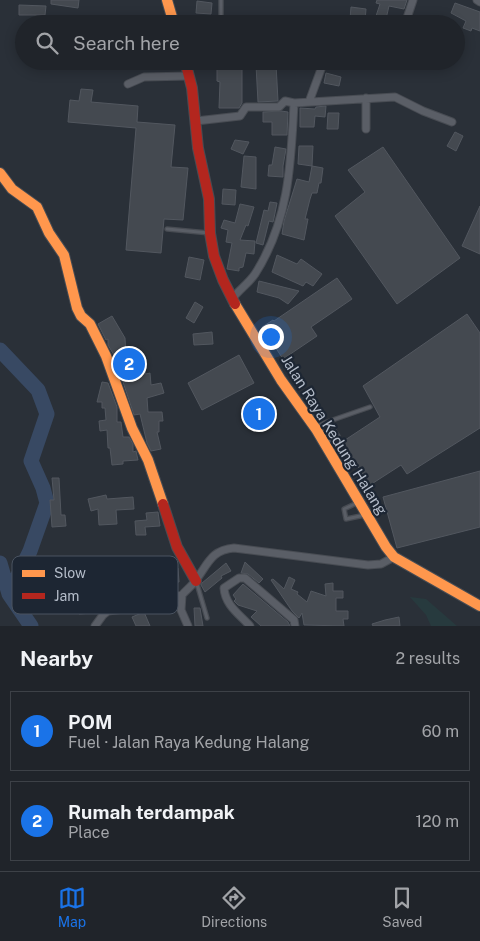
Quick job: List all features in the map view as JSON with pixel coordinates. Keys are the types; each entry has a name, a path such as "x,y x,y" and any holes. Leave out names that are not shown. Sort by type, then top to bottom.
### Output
{"main road":[{"path":"167,0 171,15"},
{"name":"Jalan Raya Kedung Halang","path":"188,70 194,99 198,148 209,199 210,233 214,256 232,299 281,380 316,429 366,515 394,557 480,606"},
{"path":"0,173 12,189 37,206 49,233 64,255 77,308 90,324 106,356 130,422 148,460 177,547 196,581"}],"street":[{"path":"408,15 413,0"},
{"path":"309,102 321,70"},
{"path":"128,84 144,77 190,76"},
{"path":"366,98 366,129"},
{"path":"196,121 240,116 245,108 276,107 282,105 285,101 294,103 366,98 398,98 423,111 452,122"},
{"path":"232,299 255,275 272,246 290,178 294,103"},
{"path":"178,596 182,595 196,581 204,566 218,552 227,549 234,548 368,565 381,564 394,557"},
{"path":"250,626 227,602 224,588 239,578 245,578 294,620 295,626"},
{"path":"182,595 181,610 188,626"},
{"path":"95,626 104,614"},
{"path":"238,626 244,620"}],"lane":[{"path":"221,0 221,15"},
{"path":"167,229 210,233"},
{"path":"316,429 328,422 370,407"},
{"path":"325,444 338,436 328,422"},
{"path":"359,502 344,509 346,519 366,515"},
{"path":"196,581 207,618"}],"green space":[{"path":"410,597 426,599 457,626 431,626 426,615"}],"building":[{"path":"51,0 79,0 78,8 51,4"},
{"path":"377,0 407,0 404,9 389,6 387,15 376,15 380,4 376,3"},
{"path":"197,1 212,3 211,14 196,13"},
{"path":"455,3 480,12 480,31 472,28 471,31 465,29 465,15 451,13"},
{"path":"19,5 46,6 45,15 19,15"},
{"path":"351,7 366,9 366,15 350,15"},
{"path":"217,70 242,70 242,103 239,108 219,108 220,82 217,81"},
{"path":"256,70 276,70 278,101 258,102"},
{"path":"326,73 341,77 339,86 324,83"},
{"path":"81,89 93,90 91,102 138,106 137,122 175,125 171,167 188,168 183,220 164,219 161,253 126,250 136,128 68,122 70,100 79,101"},
{"path":"326,106 325,117 315,116 314,127 300,127 300,108 315,109 316,107"},
{"path":"263,112 288,112 287,135 272,135 272,122 263,122"},
{"path":"328,113 339,113 338,129 327,129"},
{"path":"455,132 463,136 456,151 447,146"},
{"path":"235,140 249,142 243,154 231,149"},
{"path":"299,146 313,146 312,166 298,164"},
{"path":"275,147 286,149 283,177 268,176 269,165 272,165"},
{"path":"383,147 460,258 397,304 335,216 365,192 348,170"},
{"path":"244,156 256,157 256,189 241,187"},
{"path":"312,166 323,168 321,183 319,183 317,193 312,193 310,199 305,219 308,219 304,240 282,234 297,179 309,182"},
{"path":"223,189 236,190 235,205 222,204"},
{"path":"270,202 277,203 273,222 269,221 263,245 256,243 264,210 268,211"},
{"path":"240,204 254,207 248,226 246,225 240,240 255,241 254,254 246,253 243,267 239,268 239,271 227,269 232,243 226,242 228,230 221,228 224,220 235,223"},
{"path":"480,206 480,254 462,246"},
{"path":"277,255 297,264 301,259 322,274 313,286 306,282 303,286 272,272"},
{"path":"189,257 204,260 200,280 185,277"},
{"path":"337,278 352,299 311,327 317,336 283,359 262,327 274,321"},
{"path":"259,281 299,291 288,304 279,298 257,292"},
{"path":"195,302 203,307 194,323 186,318"},
{"path":"467,314 480,333 480,428 407,474 401,465 370,485 342,442 380,417 363,386"},
{"path":"112,316 125,338 126,356 137,351 146,374 150,373 151,385 161,383 164,393 147,398 148,412 162,412 163,421 159,421 159,432 157,432 161,449 151,451 147,443 140,414 134,415 114,355 108,345 108,339 106,340 98,324"},
{"path":"212,332 213,344 194,345 193,334"},
{"path":"239,355 254,383 202,410 188,383"},
{"path":"102,382 108,383 117,407 117,422 121,422 123,437 129,437 133,444 133,452 136,451 138,460 123,461 123,464 112,465 110,448 108,448 107,430 100,431 99,421 106,420 105,408 102,408 102,402 97,402"},
{"path":"480,471 480,527 397,548 383,497"},
{"path":"52,478 59,478 61,515 65,515 66,526 52,527 50,500 54,500"},
{"path":"106,495 107,499 133,497 134,509 116,510 117,524 99,525 98,509 91,511 88,499"},
{"path":"158,512 160,526 145,527 146,535 136,535 135,521 147,520 146,513"},
{"path":"245,562 263,579 259,583 248,574 241,573"},
{"path":"226,563 231,571 221,576 222,578 205,592 201,585 202,583"},
{"path":"289,577 295,580 291,589 298,592 297,594 307,602 311,591 326,596 325,584 333,583 333,591 343,591 343,598 336,598 336,611 348,611 348,619 343,619 344,626 304,625 302,613 299,618 292,611 271,580 273,579 284,589"},
{"path":"243,584 288,622 290,626 261,626 251,617 257,611 238,605 234,601 236,599 233,595"},
{"path":"194,608 200,608 203,626 195,626"},
{"path":"145,614 150,626 136,626 132,617"},
{"path":"399,617 400,626 373,626 372,624 385,620"}],"waterway":[{"path":"0,350 38,390 47,414 31,461 43,488 47,503 28,556"},
{"path":"0,563 12,598"},
{"path":"9,594 12,588"},
{"path":"23,614 31,626"}],"traffic: slow":[{"path":"167,0 171,15"},
{"path":"0,173 12,189 37,207 49,233 64,255 77,308 81,316 90,324 106,356 132,428 148,460 163,504"},
{"path":"235,304 281,380 316,429 386,547 394,557 480,606"}],"traffic: jam":[{"path":"187,70 192,88 198,148 209,199 210,233 214,256 235,304"},
{"path":"163,504 177,547 196,581"}],"place":[{"name":"Rumah terdampak","path":"129,364"},
{"name":"POM","path":"259,414"}]}
